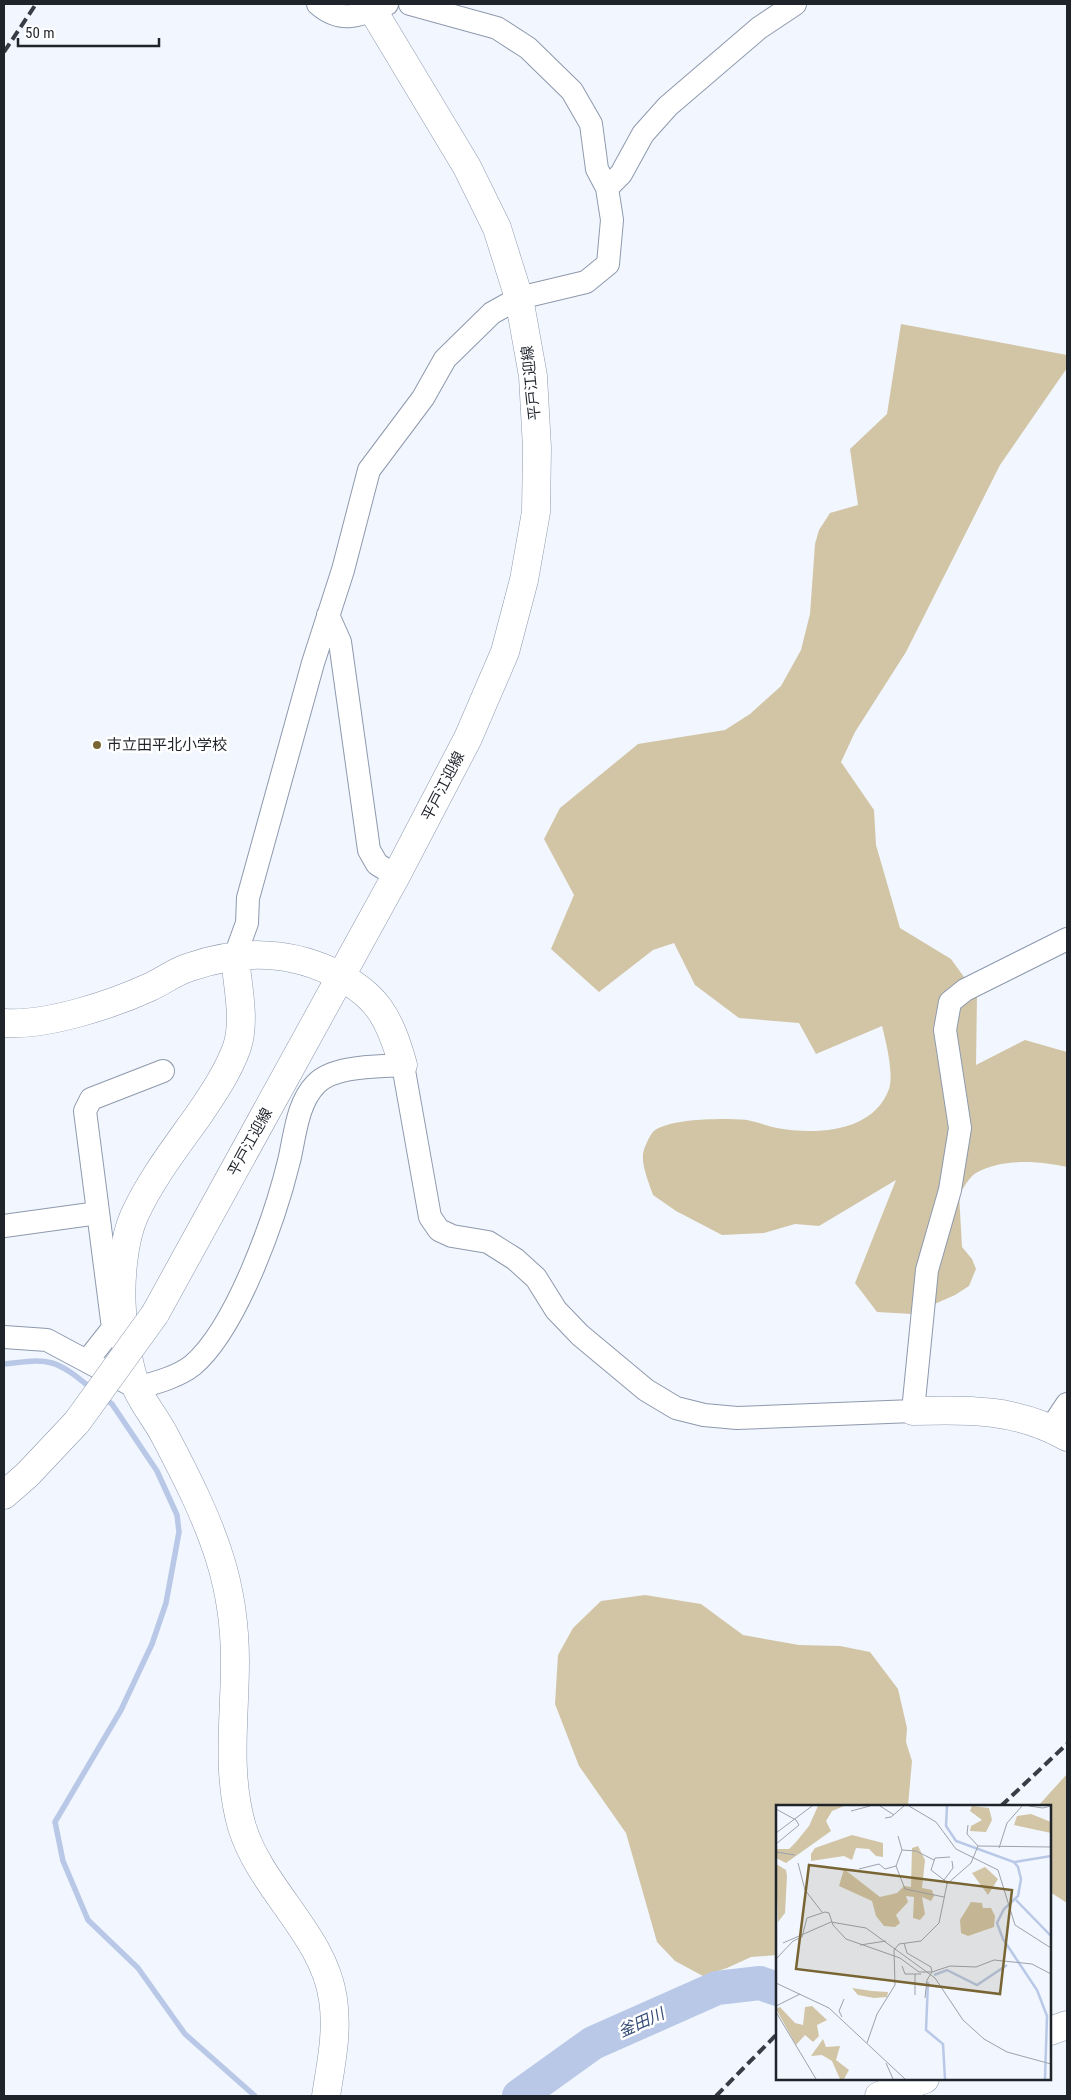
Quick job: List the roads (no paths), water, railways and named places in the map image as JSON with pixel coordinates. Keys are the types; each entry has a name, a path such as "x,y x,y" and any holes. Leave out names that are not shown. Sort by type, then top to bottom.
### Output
{"main road":[{"name":"平戸江迎線","path":"4,1495 27,1475 77,1422 155,1314 396,876 472,730 505,652 524,580 536,512 537,448 533,376 519,298 497,228 467,167 376,6"},
{"path":"4,1023 54,1018 89,1010 149,988 190,967 235,956 278,954 315,964 340,976 363,992 383,1010 395,1038 403,1065"},
{"path":"235,956 241,1018 238,1046 220,1085 163,1166 134,1215 125,1252 122,1309 128,1355 137,1388 164,1434 191,1489 221,1561 231,1612 235,1661 232,1760 234,1793 243,1829 260,1869 307,1936 322,1966 333,1996 336,2026 326,2096"},
{"path":"913,1411 968,1409 998,1413 1059,1432"},
{"path":"1051,2031 1067,2025"},
{"path":"879,2096 922,2080"}],"street":[{"path":"318,4 329,14 351,17 376,6"},
{"path":"235,956 247,923 248,898 328,615 343,570 369,470 423,398 445,359 492,313 519,298 586,282 608,264 612,220 607,188 597,169 591,124 572,91 528,48 497,28 410,4"},
{"path":"607,188 621,174 643,134 668,106 758,28 795,4"},
{"path":"328,615 340,642 369,850 377,864 396,876"},
{"path":"4,1336 47,1340 137,1388 162,1381 191,1366 210,1348 224,1328 243,1289 281,1195 303,1100 316,1082 342,1070 403,1065 430,1216 439,1230 452,1236 488,1242 515,1259 536,1278 556,1310 580,1334 646,1390 676,1408 704,1415 738,1418 913,1411 927,1270 950,1190 960,1128 944,1030 950,1002 964,990 1067,939"},
{"path":"87,1361 113,1328 85,1111 91,1099 163,1071"},
{"path":"4,1226 98,1213"},
{"path":"1059,1432 1067,1404"}],"waterway":[{"path":"4,1364 33,1361 52,1363 61,1366 92,1389"},
{"path":"104,1398 112,1404 157,1471 177,1515 179,1532 166,1603 152,1644 121,1710 55,1822 63,1861 88,1920 138,1968 185,2034 255,2096"},
{"name":"釜田川","path":"519,2096 593,2043 717,1988 760,1983 776,1989"}],"railway":[{"path":"4,52 36,4"},
{"path":"1002,1805 1067,1744"},
{"path":"716,2096 776,2035"}],"place":[{"name":"市立田平北小学校","path":"97,745"}]}
